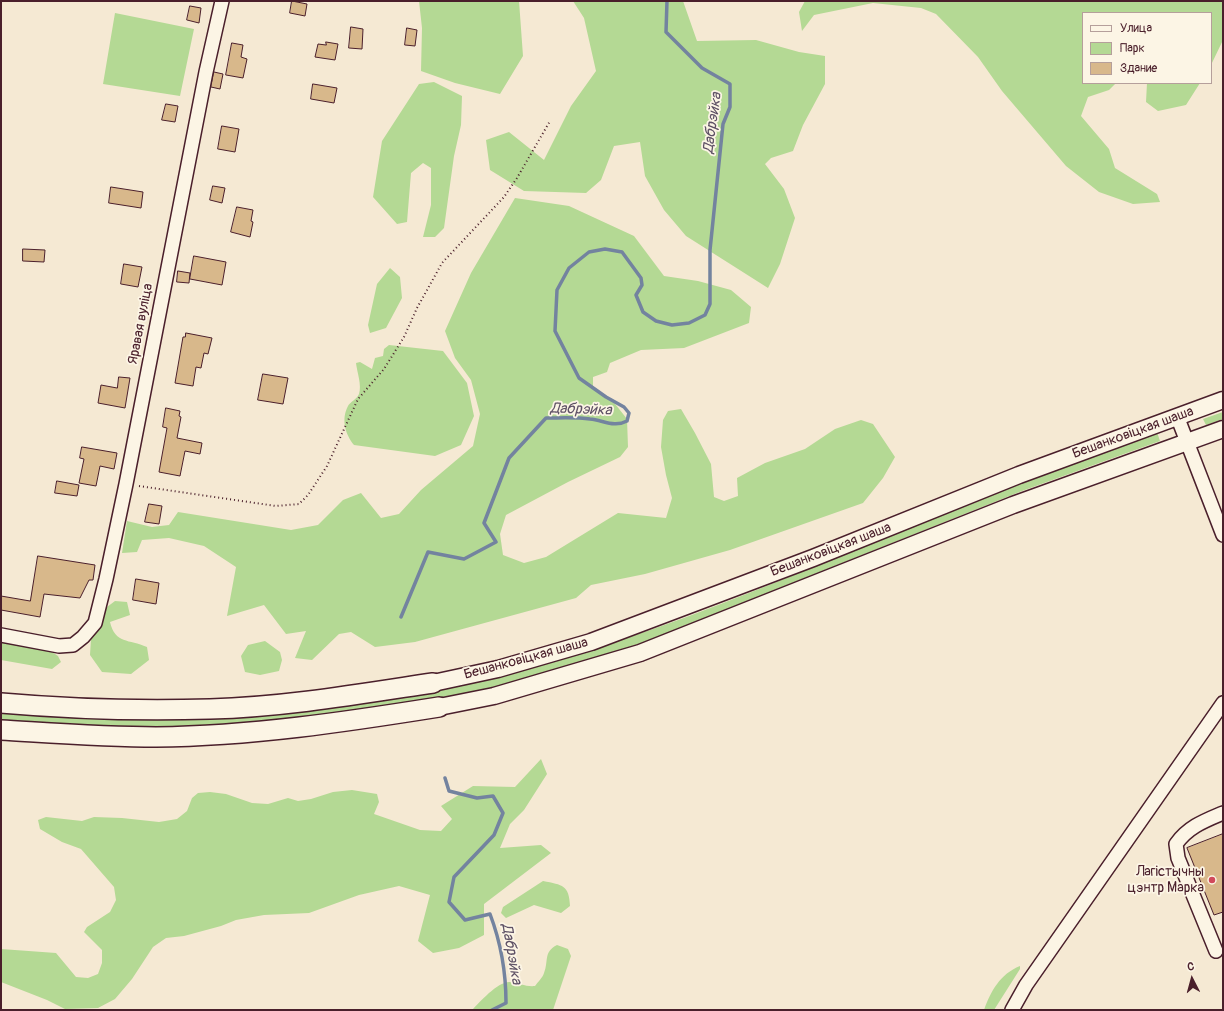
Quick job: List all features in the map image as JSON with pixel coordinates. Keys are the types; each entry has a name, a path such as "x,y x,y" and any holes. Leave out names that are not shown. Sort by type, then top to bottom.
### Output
{"highway":[{"path":"1,702 46,707 211,709 299,702 434,683"},
{"path":"1,730 155,737 247,733 345,722 439,707"}],"main road":[{"name":"Бешанковіцкая шаша","path":"434,683 498,669 591,642 813,558 1019,476 1223,400"},
{"name":"Бешанковіцкая шаша","path":"439,707 494,696 640,653 1006,508 1223,429"}],"street":[{"name":"Яравая вуліца","path":"1,635 59,646 73,645 83,637 95,622 106,579 126,484 206,72 222,1"},
{"path":"1177,416 1223,535"},
{"path":"1012,1010 1026,985 1223,703"},
{"path":"1216,951 1178,858 1176,844 1184,833 1223,813"}],"path":[{"path":"126,484 276,506 299,504 308,494 327,466 358,400 384,369 404,337 417,308 442,263 504,196 517,178 550,121"}],"green space":[{"path":"419,1 519,1 523,56 500,94 455,83 421,71 422,28"},
{"path":"573,1 683,1 697,41 756,40 799,52 825,56 825,84 803,125 793,151 771,158 765,164 784,189 795,218 780,264 768,288 686,236 664,210 645,176 640,142 614,146 601,180 586,193 524,191 490,170 486,140 509,132 544,160 571,106 596,71 584,18"},
{"path":"805,1 1223,1 1223,40 1212,63 1212,12 1082,12 1082,84 1115,84 1109,90 1088,97 1081,116 1109,149 1115,168 1157,194 1160,202 1133,204 1099,192 1066,166 1002,91 978,57 936,14 921,8 873,3 814,15 802,31 799,12"},
{"path":"115,13 194,29 180,96 103,84"},
{"path":"434,82 462,96 461,125 454,156 444,228 435,237 423,237 431,205 431,168 423,163 411,173 407,222 397,224 373,197 382,141 419,84"},
{"path":"1147,84 1199,84 1186,105 1158,111 1146,102"},
{"path":"515,198 569,206 634,236 664,276 698,281 731,290 751,307 749,323 684,348 641,350 610,363 607,372 593,377 593,388 612,400 627,419 628,447 620,457 568,482 506,515 500,534 503,555 524,563 546,557 618,513 666,518 672,498 661,447 663,420 668,411 681,409 711,464 714,497 724,501 738,496 737,478 765,463 805,449 835,429 861,420 873,424 895,457 883,478 863,503 730,550 645,574 591,585 576,598 415,642 375,647 351,632 339,634 312,660 295,658 306,631 286,634 264,605 227,616 236,567 204,546 169,538 142,540 137,552 122,553 127,521 152,527 169,525 178,512 291,530 318,525 343,500 361,493 381,518 399,514 421,490 473,446 480,414 471,380 455,358 445,331 471,273"},
{"path":"390,268 400,277 402,298 386,328 370,333 368,325 377,284"},
{"path":"389,345 443,351 467,383 474,416 461,445 435,456 354,445 351,441 346,431 344,421 348,406 358,396 360,390 356,363 360,362 372,369 375,358 383,356 384,349"},
{"path":"1223,412 1223,419 1206,425 1203,419"},
{"path":"1157,432 1160,441 1022,491 645,642 537,676 474,692 352,713 234,726 177,728 74,726 1,721 1,712 399,698 509,673 591,650 687,617 755,591 956,509"},
{"path":"115,601 127,602 130,615 110,622 115,634 124,640 147,647 149,660 131,674 102,672 90,655 91,639 99,624 103,610"},
{"path":"265,641 280,652 282,660 279,671 260,675 245,672 241,656 248,645"},
{"path":"1,642 52,652 58,656 61,662 52,669 1,660"},
{"path":"541,759 547,774 524,810 510,824 500,848 541,845 551,853 484,904 484,935 459,948 433,953 418,941 430,895 399,886 359,895 309,913 264,915 236,920 221,926 184,936 166,938 153,947 132,979 115,999 98,1008 65,1009 47,1000 1,982 1,949 56,953 76,977 88,978 98,974 102,963 102,950 84,932 87,927 110,912 116,900 114,887 81,849 62,842 40,829 38,820 46,817 82,821 94,817 159,822 177,819 187,811 192,798 198,793 210,792 226,794 252,803 268,804 288,798 298,801 311,799 333,792 352,790 377,794 379,802 374,814 420,830 441,831 452,819 441,806 473,786 515,787"},
{"path":"543,881 564,887 568,894 570,906 561,913 534,905 506,918 501,913 503,907"},
{"path":"557,945 568,949 571,956 553,1010 472,1010 495,988 505,983 510,982 535,986 542,978 548,954"},
{"path":"1020,966 1020,969 994,1010 984,1010 997,984 1013,969"}],"building":[{"path":"292,1 307,4 305,16 290,13"},
{"path":"190,6 201,8 199,23 187,20"},
{"path":"351,27 363,29 362,49 349,48"},
{"path":"407,28 417,30 415,46 405,45"},
{"path":"326,42 338,44 335,60 315,57 318,44 326,45"},
{"path":"232,43 243,45 241,57 247,59 243,78 226,75"},
{"path":"214,72 223,74 220,89 211,87"},
{"path":"313,84 337,88 334,103 311,99"},
{"path":"166,104 178,106 175,122 162,120"},
{"path":"222,126 239,129 235,152 218,149"},
{"path":"213,186 225,188 222,203 210,200"},
{"path":"111,187 143,192 141,208 109,203"},
{"path":"237,207 253,210 251,221 253,222 250,237 231,232"},
{"path":"23,249 45,250 44,262 23,261"},
{"path":"194,256 226,262 222,285 190,279"},
{"path":"124,264 142,267 138,287 121,284"},
{"path":"178,271 190,273 189,283 177,282"},
{"path":"186,333 212,338 208,354 204,353 201,368 196,367 193,386 175,383 183,337 185,337"},
{"path":"263,374 288,378 283,404 258,400"},
{"path":"119,377 130,378 125,408 98,403 101,385 117,388"},
{"path":"166,408 180,411 179,416 181,417 177,438 202,443 200,454 185,451 180,476 159,472 167,428 163,427"},
{"path":"82,447 117,453 114,469 100,466 96,486 79,483 84,459 80,458"},
{"path":"57,481 79,485 77,496 55,493"},
{"path":"149,504 162,506 159,524 145,522"},
{"path":"38,556 95,565 93,580 89,580 80,598 44,594 40,617 1,610 1,596 30,601"},
{"path":"136,579 159,583 156,604 133,600"},
{"name":"Лагістычны цэнтр Марка","path":"1223,834 1223,912 1214,915 1187,848"}],"waterway":[{"name":"Дабрэйка","path":"401,617 428,552 464,559 496,542 484,523 509,458 546,418 585,418 613,424 627,421 629,413 624,407 606,397 579,378 555,331 557,290 569,268 589,252 605,249 622,252 641,278 642,285 636,295 643,312 656,321 672,325 689,323 705,315 710,304 710,250 723,124 730,107 730,84 702,68 666,32 667,1"},
{"name":"Дабрэйка","path":"445,778 449,791 477,798 493,796 503,813 494,835 454,877 449,902 465,920 490,914 500,947 506,991 506,1003 492,1010"}],"place":[{"name":"Лагістычны цэнтр Марка","path":"1212,880"}]}
